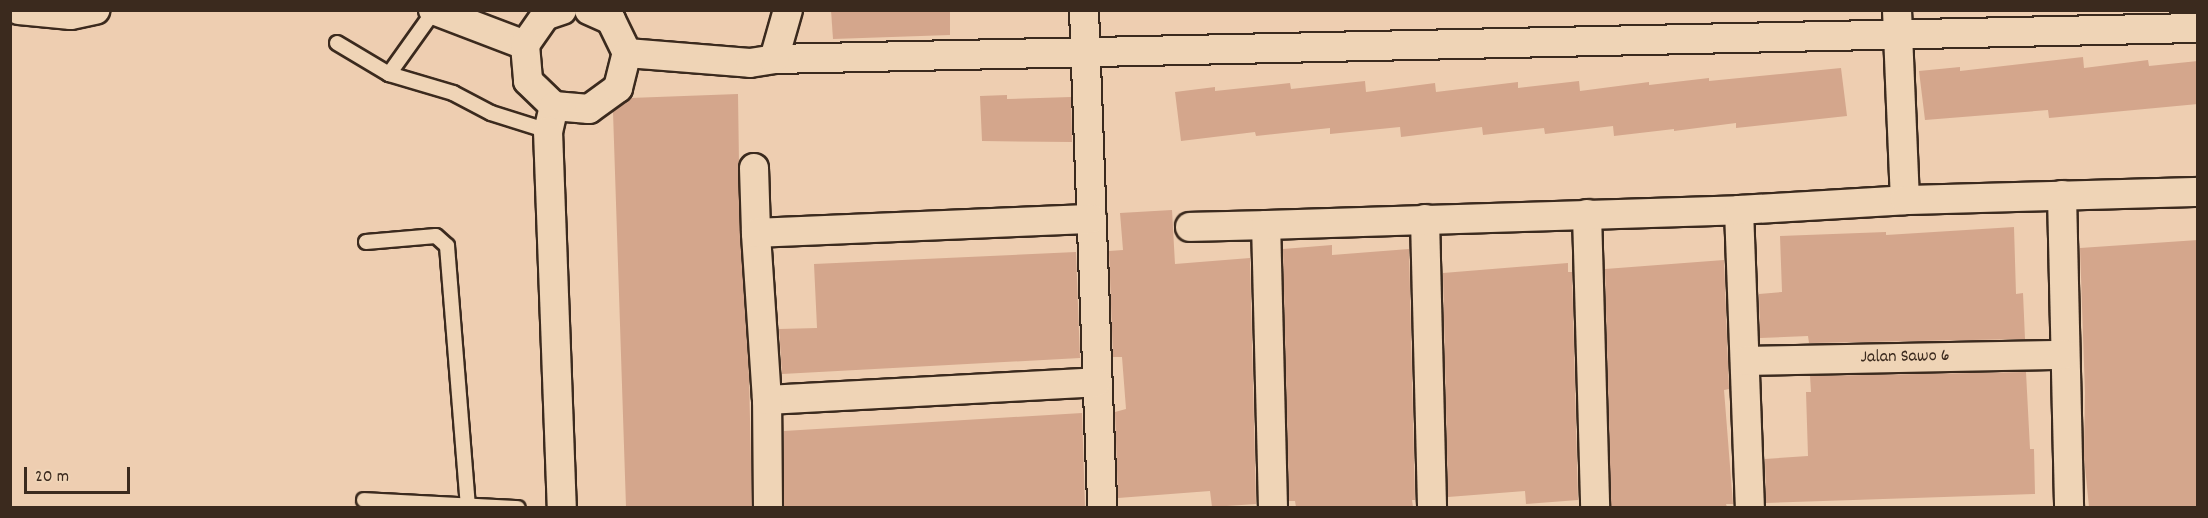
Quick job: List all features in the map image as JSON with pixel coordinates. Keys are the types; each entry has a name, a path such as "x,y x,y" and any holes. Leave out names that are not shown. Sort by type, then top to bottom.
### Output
{"street":[{"path":"19,10 71,15 95,10"},
{"path":"562,10 545,15 525,45 528,81 551,118 562,507"},
{"path":"551,118 589,109 618,88 627,53 611,20 589,10"},
{"path":"774,59 788,10"},
{"path":"1084,10 1102,507"},
{"path":"434,11 525,45"},
{"path":"627,53 750,63 774,59 1085,53 1897,23 2198,28"},
{"path":"1897,23 1905,200"},
{"path":"754,168 767,400 768,507"},
{"path":"1190,227 1739,210 1905,200 2198,192"},
{"path":"2062,195 2069,507"},
{"path":"1739,210 1750,507"},
{"path":"1587,214 1595,507"},
{"path":"756,232 1092,219"},
{"path":"1425,219 1432,507"},
{"path":"1266,225 1273,507"},
{"name":"Jalan Sawo 6","path":"1745,361 2065,355"},
{"path":"767,400 1097,382"}],"lane":[{"path":"389,74 434,11"},
{"path":"337,43 389,74 453,93 491,113 551,118"},
{"path":"366,242 436,236 447,246 468,506"},
{"path":"364,500 518,507"}],"building":[{"path":"831,10 950,10 950,35 833,39"},
{"path":"2083,57 2084,68 2148,60 2149,66 2198,61 2198,104 2049,118 2048,110 1925,120 1919,71 1960,67 1960,71"},
{"path":"1841,68 1847,116 1736,128 1736,123 1614,136 1613,126 1545,134 1544,128 1483,135 1482,127 1401,137 1400,127 1330,134 1330,128 1256,136 1255,132 1181,141 1175,92 1215,87 1215,91 1290,83 1291,89 1365,81 1366,92 1435,83 1436,92 1518,82 1518,88 1579,81 1580,91 1649,82 1649,85 1709,78 1709,81"},
{"path":"738,94 740,234 749,375 752,507 626,507 613,112 630,98"},
{"path":"1007,95 1007,99 1071,97 1072,142 982,141 980,96"},
{"path":"1172,210 1175,264 1250,258 1256,504 1212,507 1210,491 1118,498 1115,412 1126,409 1122,357 1113,357 1109,251 1123,250 1120,213"},
{"path":"2014,227 2016,294 2023,293 2025,339 1809,343 1808,336 1760,338 1759,294 1782,292 1780,236 1886,232 1886,235"},
{"path":"2198,240 2198,507 2089,507 2084,457 2085,393 2080,248"},
{"path":"1332,245 1332,255 1409,249 1415,500 1412,500 1413,507 1296,507 1295,501 1289,501 1283,249"},
{"path":"1076,252 1080,358 782,374 779,329 817,328 814,264"},
{"path":"1724,260 1729,389 1724,390 1733,504 1726,504 1727,507 1611,507 1605,269"},
{"path":"1568,263 1568,272 1572,272 1578,500 1526,504 1525,491 1448,497 1443,273"},
{"path":"2026,372 2030,449 2034,449 2035,494 1766,503 1765,459 1808,456 1806,392 1811,392 1810,376"},
{"path":"1082,413 1085,507 784,507 784,431"}]}
